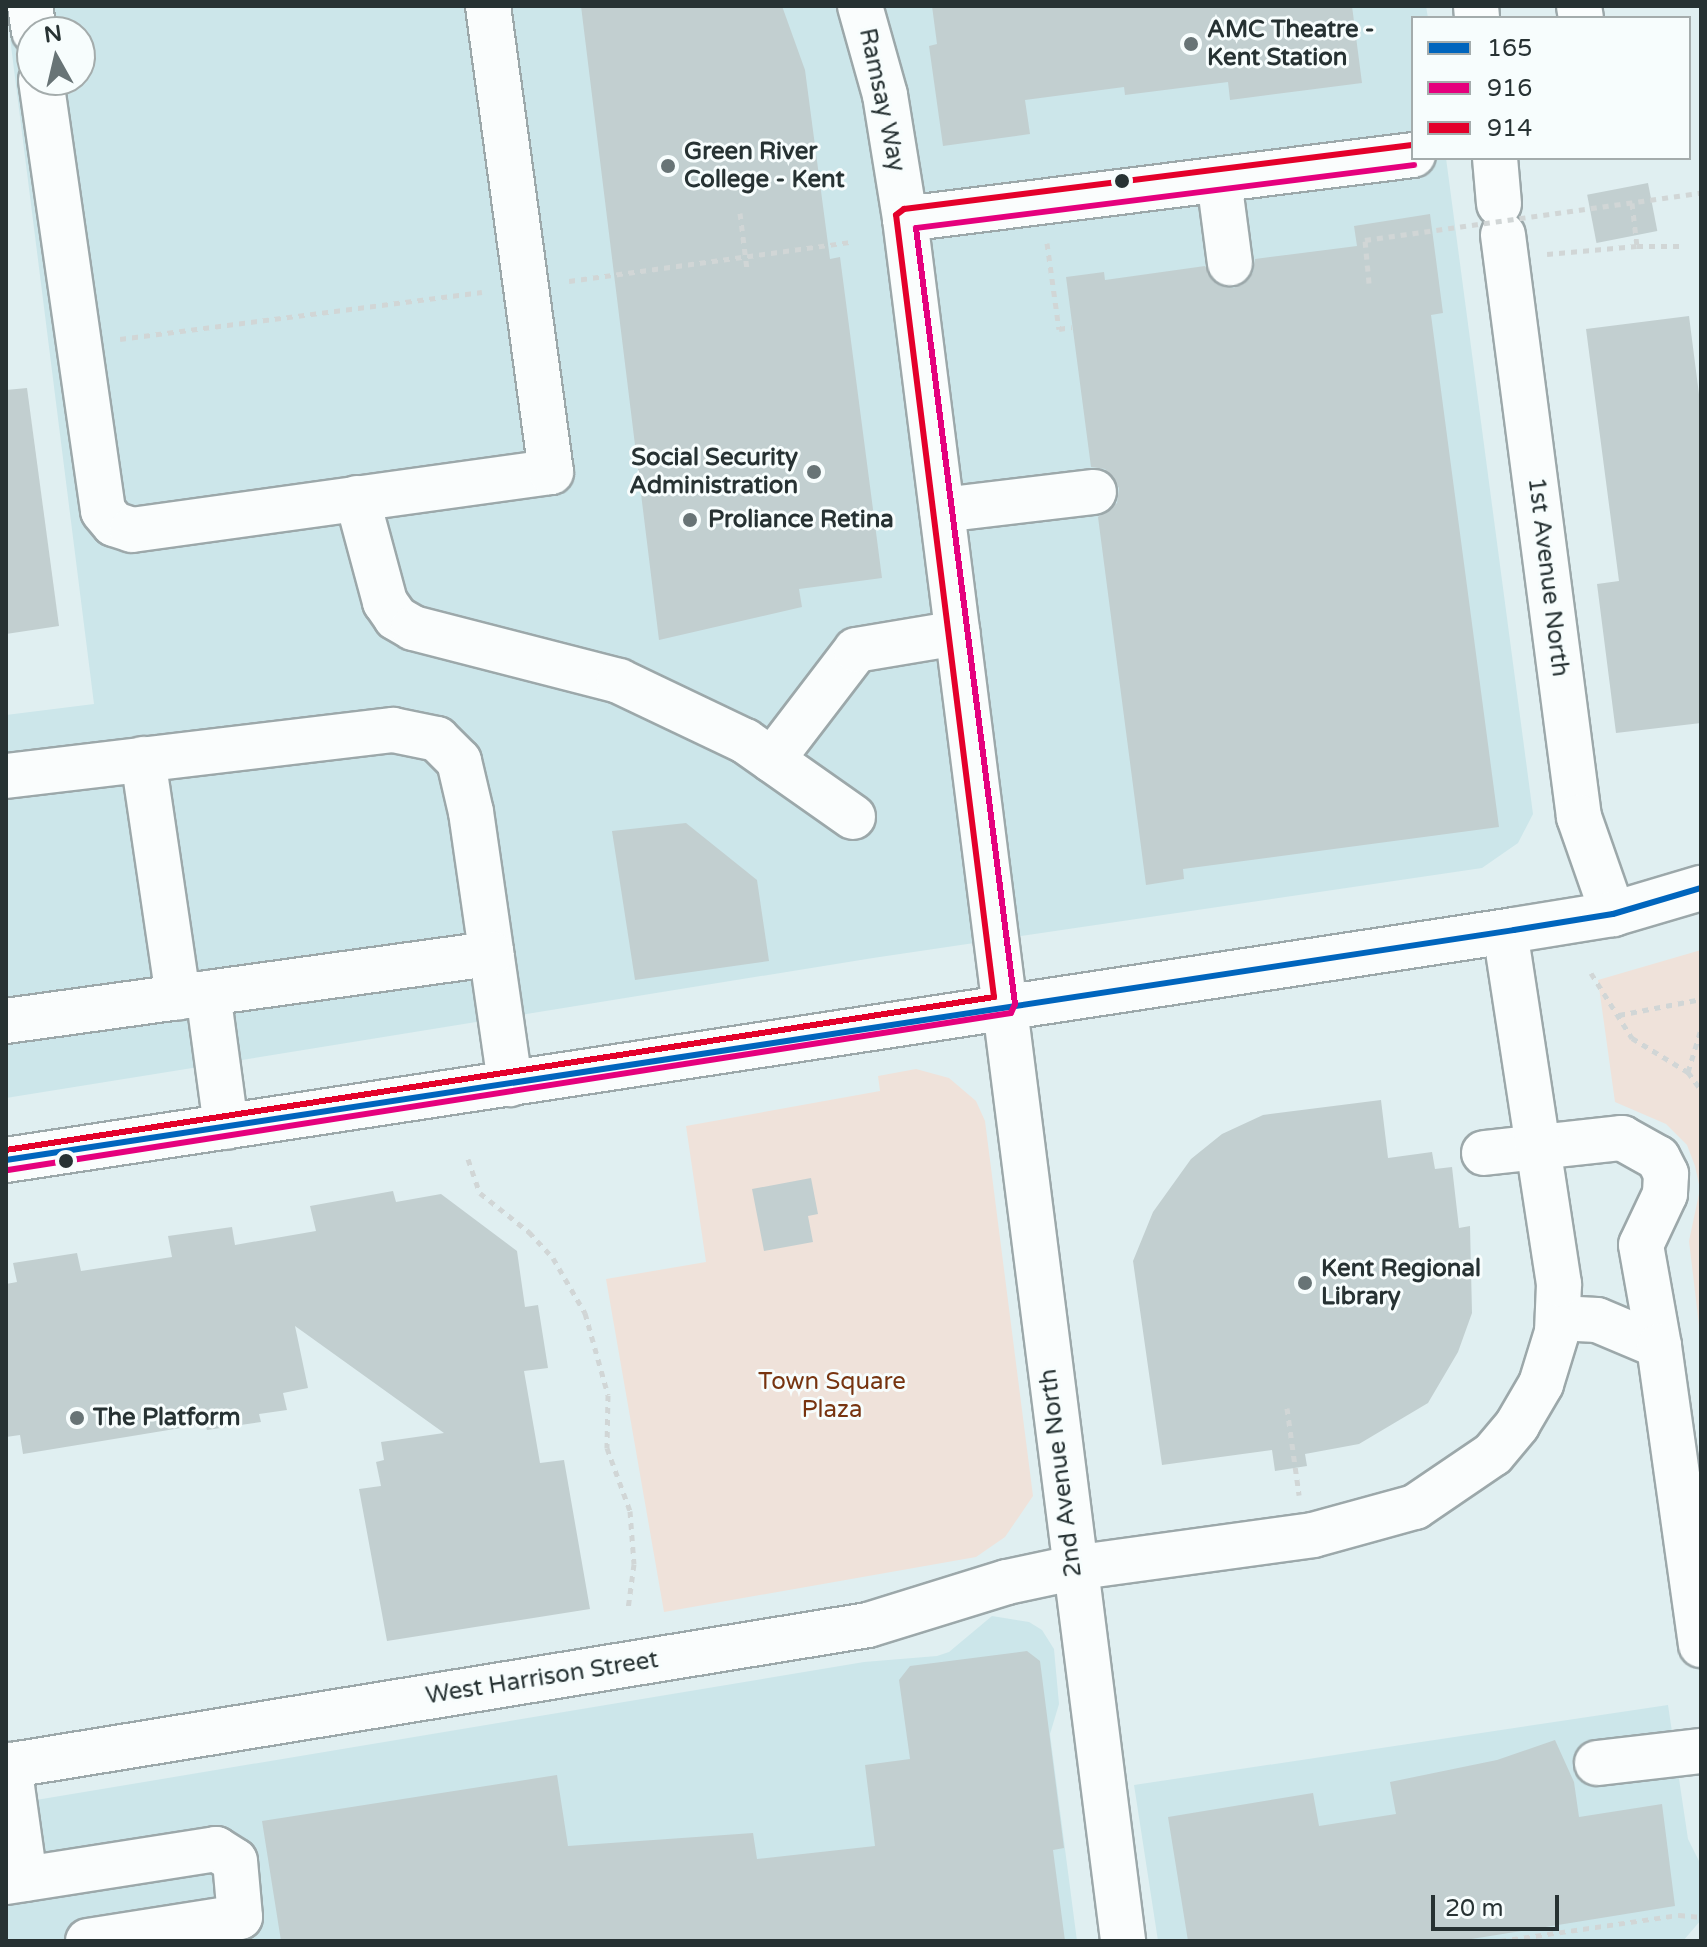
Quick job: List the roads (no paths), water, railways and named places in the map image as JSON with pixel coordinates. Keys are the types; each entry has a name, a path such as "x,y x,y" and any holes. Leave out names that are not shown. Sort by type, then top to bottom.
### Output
{"street":[{"path":"43,96 103,511 114,524 132,530 551,472 488,6"},
{"name":"Ramsay Way","path":"860,6 885,95 905,219 1005,1005"},
{"path":"905,219 1411,155"},
{"name":"1st Avenue North","path":"1495,160 1579,817 1613,914"},
{"path":"1219,180 1230,263"},
{"path":"942,510 1094,492"},
{"path":"357,498 385,602 396,618 413,628 619,681 745,741 853,817"},
{"path":"772,760 856,650 958,633"},
{"path":"6,776 393,730 437,739 459,761 471,812 510,1084"},
{"path":"143,759 158,855 226,1127"},
{"path":"6,1160 1005,1005 1505,932 1613,914 1701,888"},
{"name":"West Harrison Street","path":"8,1765 868,1625 1007,1582 1073,1568 1305,1536 1415,1507 1493,1454 1541,1384 1558,1318 1559,1284 1505,932"},
{"path":"6,1021 491,954"},
{"name":"2nd Avenue North","path":"1005,1005 1073,1568 1123,1941"},
{"path":"1484,1153 1622,1138 1658,1158 1666,1174 1665,1194 1641,1245 1659,1346 1701,1645"},
{"path":"1558,1318 1597,1320 1659,1346"},
{"path":"1597,1763 1701,1751"},
{"path":"8,1765 16,1881 216,1849 235,1861 240,1917 88,1941"}],"place":[{"name":"AMC Theatre - Kent Station","path":"1191,44"},
{"name":"Green River College - Kent","path":"668,166"},
{"name":"Social Security Administration","path":"814,472"},
{"name":"Proliance Retina","path":"690,520"},
{"name":"Kent Regional Library","path":"1305,1283"},
{"name":"The Platform","path":"77,1418"}],"park label":[{"name":"Town Square Plaza","path":"832,1396"}]}
